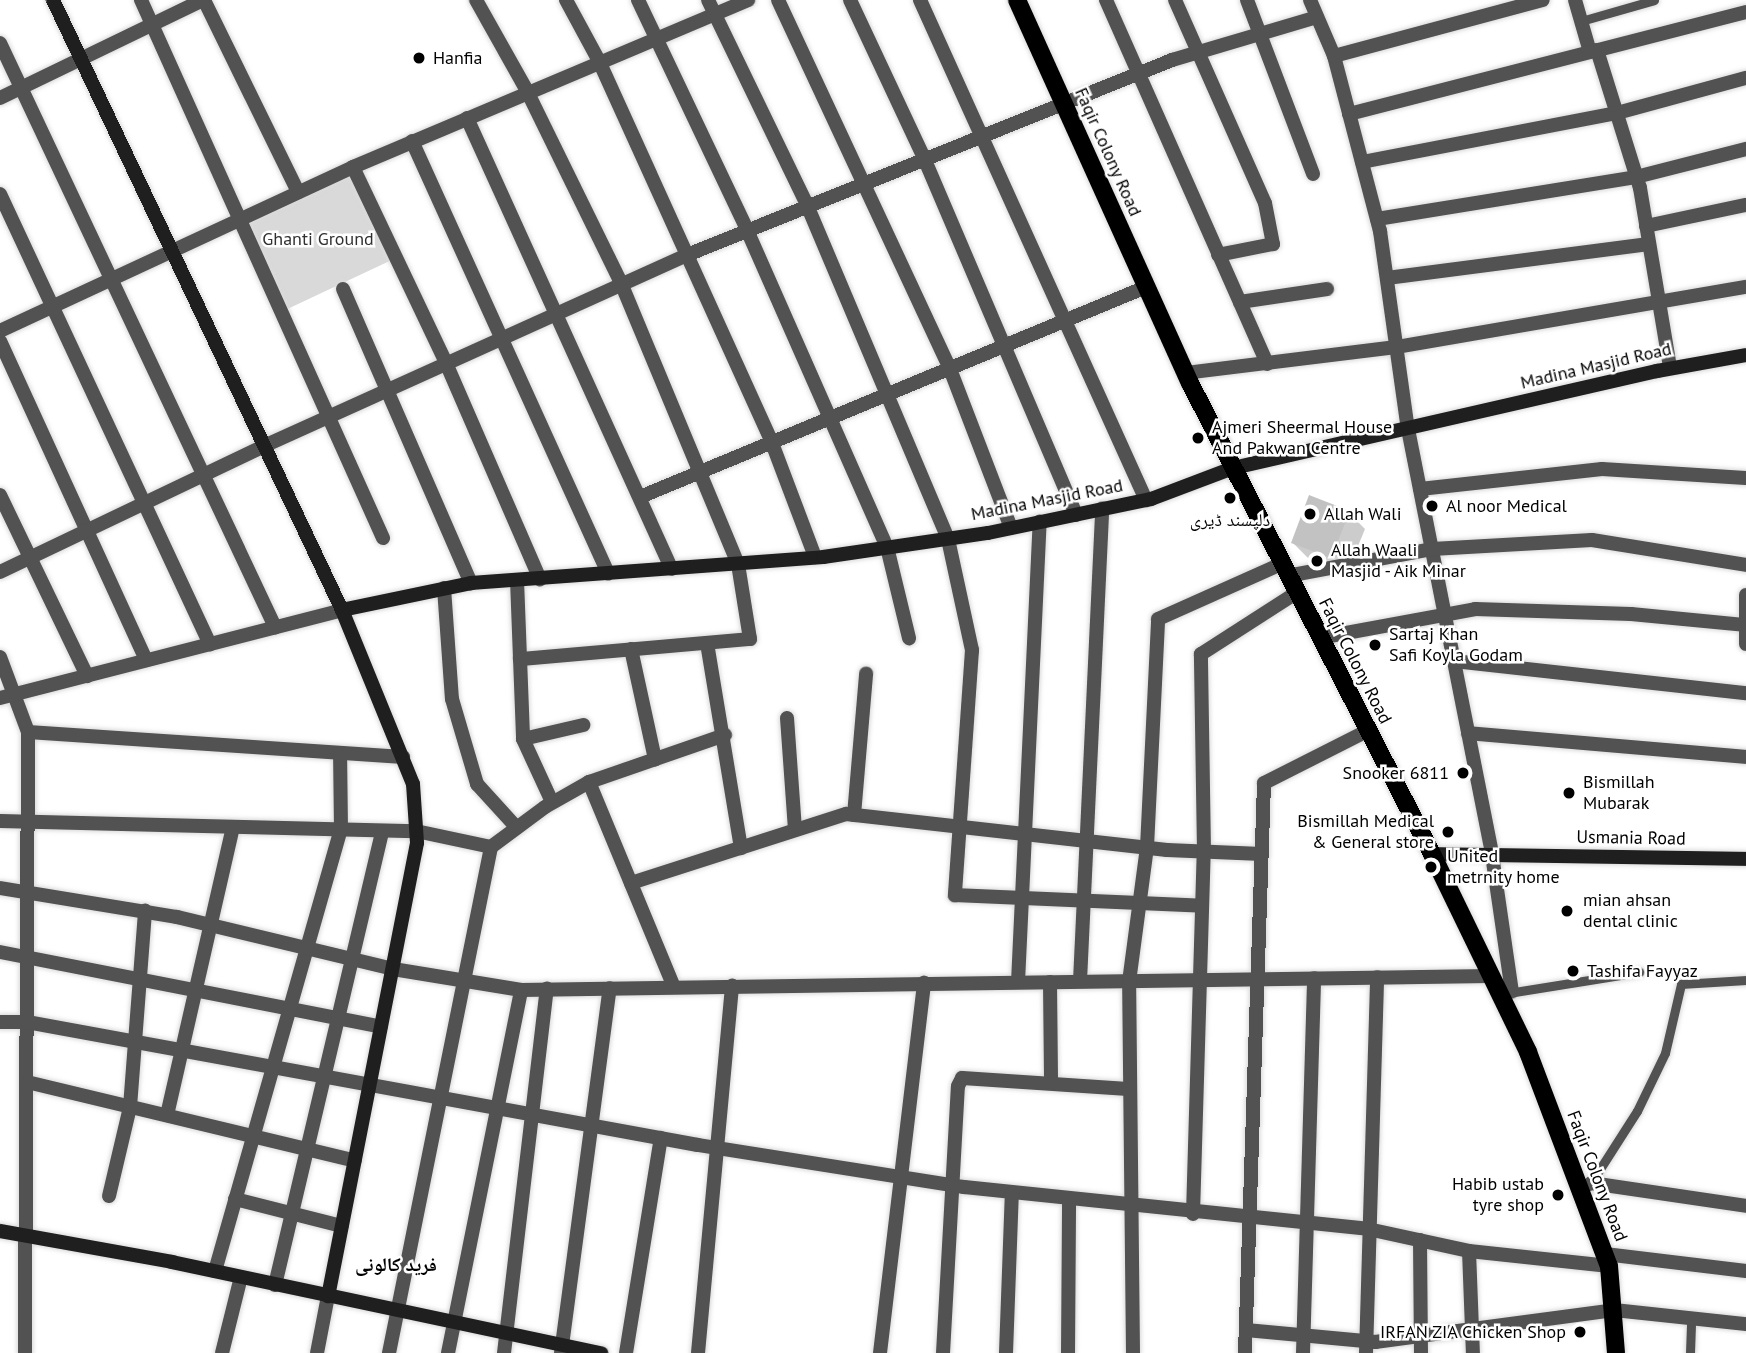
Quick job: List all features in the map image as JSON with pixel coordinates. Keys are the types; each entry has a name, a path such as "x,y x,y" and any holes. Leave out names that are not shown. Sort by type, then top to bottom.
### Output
{"main road":[{"name":"Faqir Colony Road","path":"1017,0 1185,373 1432,854 1491,976 1506,993 1528,1052 1587,1189 1607,1260 1614,1310 1616,1353"}],"street":[{"path":"52,0 342,610 414,784 416,831 393,969 317,1353"},
{"path":"141,0 383,538"},
{"path":"0,98 203,0 298,192"},
{"path":"476,0 527,91 621,283 738,564 750,639 520,659"},
{"path":"566,0 599,61 772,443 815,557"},
{"path":"638,0 658,37 747,230 887,547 909,638"},
{"path":"708,0 807,205 890,394 948,539 972,650 955,895 1202,906"},
{"path":"0,331 353,167 527,91 748,0"},
{"path":"778,0 950,369 1011,528"},
{"path":"850,0 924,158 1076,514"},
{"path":"920,0 1068,321 1146,500"},
{"path":"1106,0 1268,364"},
{"path":"1175,0 1265,204 1273,244 1218,255"},
{"path":"1247,0 1262,33 1313,174"},
{"path":"1310,0 1334,56 1377,219 1408,429 1442,614 1454,661 1492,855 1506,993"},
{"path":"1334,56 1502,5 1543,0"},
{"path":"1575,0 1617,113 1636,177 1670,368"},
{"path":"1349,114 1746,12"},
{"path":"0,572 387,389 687,254 1137,73 1317,17"},
{"path":"0,43 275,627"},
{"path":"1362,162 1617,113 1746,78"},
{"path":"467,118 558,312 672,569"},
{"path":"412,141 608,574"},
{"path":"1377,219 1636,177 1746,149"},
{"path":"353,167 446,363 540,579"},
{"path":"0,194 210,644"},
{"path":"1646,226 1746,205"},
{"path":"1387,278 1649,244"},
{"path":"640,496 1146,287"},
{"path":"1185,373 1397,347 1659,305 1746,287"},
{"path":"343,289 471,583"},
{"path":"1240,302 1326,289"},
{"path":"0,341 146,660"},
{"name":"Madina Masjid Road","path":"342,610 471,583 815,557 1011,528 1146,500 1233,468 1670,368 1746,355"},
{"path":"1420,489 1602,469 1746,478"},
{"path":"0,495 87,676"},
{"path":"1080,981 1102,509"},
{"path":"1018,982 1040,522"},
{"path":"1133,1353 1129,982 1147,848 1158,619 1284,570 1432,549 1592,540 1746,565"},
{"path":"517,580 523,739 552,802"},
{"path":"444,588 452,699 477,784 517,828"},
{"path":"1194,1214 1204,852 1201,653 1296,593"},
{"path":"1746,595 1746,644"},
{"path":"1319,638 1475,609 1548,610 1744,625"},
{"path":"0,698 342,610"},
{"path":"707,643 725,735 741,848"},
{"path":"631,649 655,759"},
{"path":"0,657 17,694 28,732 25,1353"},
{"path":"1454,661 1746,693"},
{"path":"854,815 866,674"},
{"path":"787,719 795,830"},
{"path":"523,739 583,725"},
{"path":"1245,1353 1260,979 1264,783 1367,731"},
{"path":"28,732 403,757"},
{"path":"1468,733 1746,757"},
{"path":"389,1353 491,847 552,802 589,782 725,735"},
{"path":"215,1271 341,830 340,753"},
{"path":"589,782 674,987"},
{"path":"631,883 795,830 854,815 1147,848 1262,854"},
{"path":"0,821 416,831 491,847"},
{"path":"167,1115 233,827"},
{"path":"275,1284 382,831"},
{"name":"Usmania Road","path":"1432,854 1746,859"},
{"path":"0,888 27,890 145,911 393,969 521,990 1491,976"},
{"path":"109,1196 130,1107 145,911"},
{"path":"0,952 27,954 381,1027"},
{"path":"1366,1347 1377,977"},
{"path":"1303,1353 1314,978"},
{"path":"1050,982 1051,1083"},
{"path":"880,1353 925,983"},
{"path":"698,1353 732,986"},
{"path":"561,1349 610,988"},
{"path":"504,1353 547,989"},
{"path":"448,1353 521,990"},
{"path":"0,1022 27,1022 717,1148 955,1185 1194,1214 1252,1215 1368,1229 1469,1251 1746,1271"},
{"path":"943,1353 955,1185 958,1086 962,1078 1129,1089"},
{"path":"27,1082 355,1161"},
{"path":"626,1353 661,1138"},
{"path":"1587,1189 1746,1206"},
{"path":"1006,1353 1012,1193"},
{"path":"235,1199 342,1226"},
{"path":"1068,1353 1069,1199"},
{"path":"0,1231 215,1271 507,1334 561,1349 601,1353"},
{"path":"1420,1240 1421,1353"},
{"path":"1469,1251 1473,1353"},
{"path":"222,1353 241,1277"},
{"path":"1246,1330 1303,1335 1366,1347 1421,1336 1614,1310 1746,1324"}],"lane":[{"path":"1581,21 1654,0"},
{"path":"1506,993 1639,972"},
{"path":"1587,1189 1637,1111 1665,1053 1681,984 1746,980"},
{"path":"1690,1353 1691,1318"}],"green space":[{"name":"Ghanti Ground","path":"353,167 396,258 281,312 239,219"}],"building":[{"path":"1309,495 1350,511 1331,558 1291,543"}],"place":[{"name":"Hanfia","path":"419,58"},
{"name":"Ajmeri Sheermal House And Pakwan Centre","path":"1198,438"},
{"name":"دلپسند ڈیری","path":"1230,498"},
{"name":"Al noor Medical","path":"1432,506"},
{"name":"Allah Wali","path":"1310,514"},
{"name":"Allah Waali Masjid - Aik Minar","path":"1317,561"},
{"name":"Sartaj Khan Safi Koyla Godam","path":"1375,645"},
{"name":"Snooker 6811","path":"1463,773"},
{"name":"Bismillah Mubarak","path":"1569,793"},
{"name":"Bismillah Medical & General store","path":"1448,832"},
{"name":"United metrnity home","path":"1431,867"},
{"name":"mian ahsan dental clinic","path":"1567,911"},
{"name":"Tashifa Fayyaz","path":"1573,971"},
{"name":"Habib ustab tyre shop","path":"1558,1195"},
{"name":"IRFAN ZIA Chicken Shop","path":"1580,1332"}],"district":[{"name":"فرید کالونی","path":"396,1265"}]}
